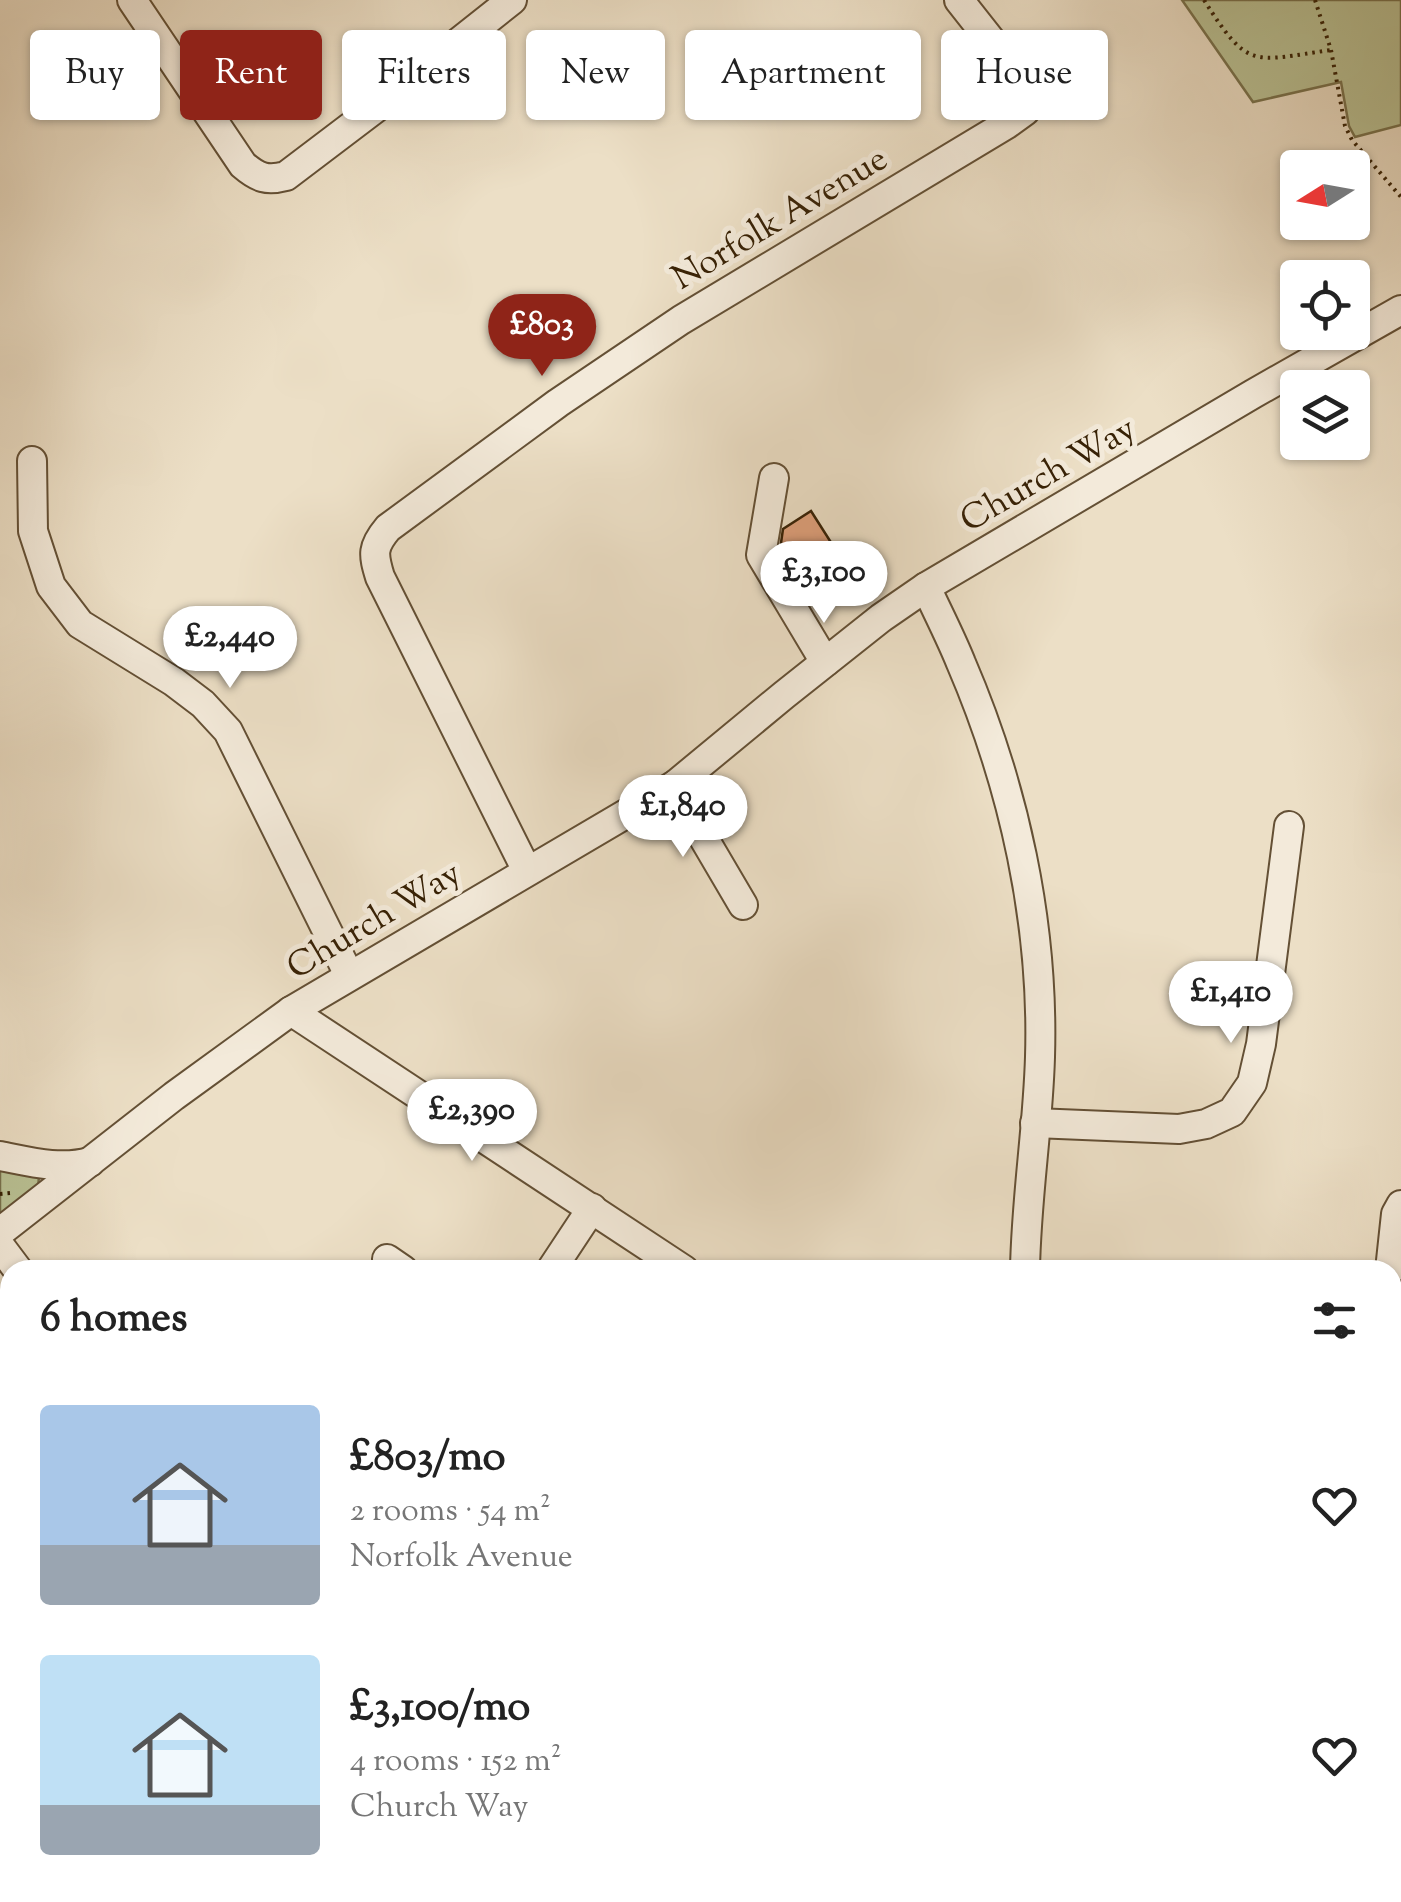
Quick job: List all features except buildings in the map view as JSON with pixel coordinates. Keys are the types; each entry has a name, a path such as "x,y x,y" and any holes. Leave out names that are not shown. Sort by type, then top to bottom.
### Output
{"street":[{"path":"132,0 244,164 255,176 270,180 286,176 512,0"},
{"name":"Norfolk Avenue","path":"527,871 380,577 374,552 377,541 388,528 496,448 681,320 1025,111 1028,95 1022,80 959,0"},
{"name":"Church Way","path":"0,1232 174,1096 291,1012 676,785 881,618 926,587 1401,310"},
{"path":"32,460 33,531 51,586 80,624 174,682 203,704 228,731 350,976"},
{"path":"774,478 760,555 826,662"},
{"path":"926,587 962,664 989,737 1020,846 1032,916 1040,1057 1026,1260"},
{"path":"676,785 743,905"},
{"path":"1035,1123 1179,1129 1206,1124 1232,1112 1252,1083 1260,1044 1289,826"},
{"path":"291,1012 669,1260"},
{"path":"0,1156 64,1166 92,1161"},
{"path":"29,1162 44,1172 47,1181 40,1202"},
{"path":"1391,1260 1396,1214 1401,1205"},
{"path":"558,1260 592,1208"}],"path":[{"path":"1204,0 1228,38 1244,53 1264,59 1331,50"},
{"path":"1316,0 1331,50 1345,126 1352,140 1401,197"}],"green space":[{"path":"1182,0 1401,0 1401,125 1355,137 1349,126 1341,82 1253,102"},
{"path":"0,1163 39,1175 38,1190 0,1221"}]}
